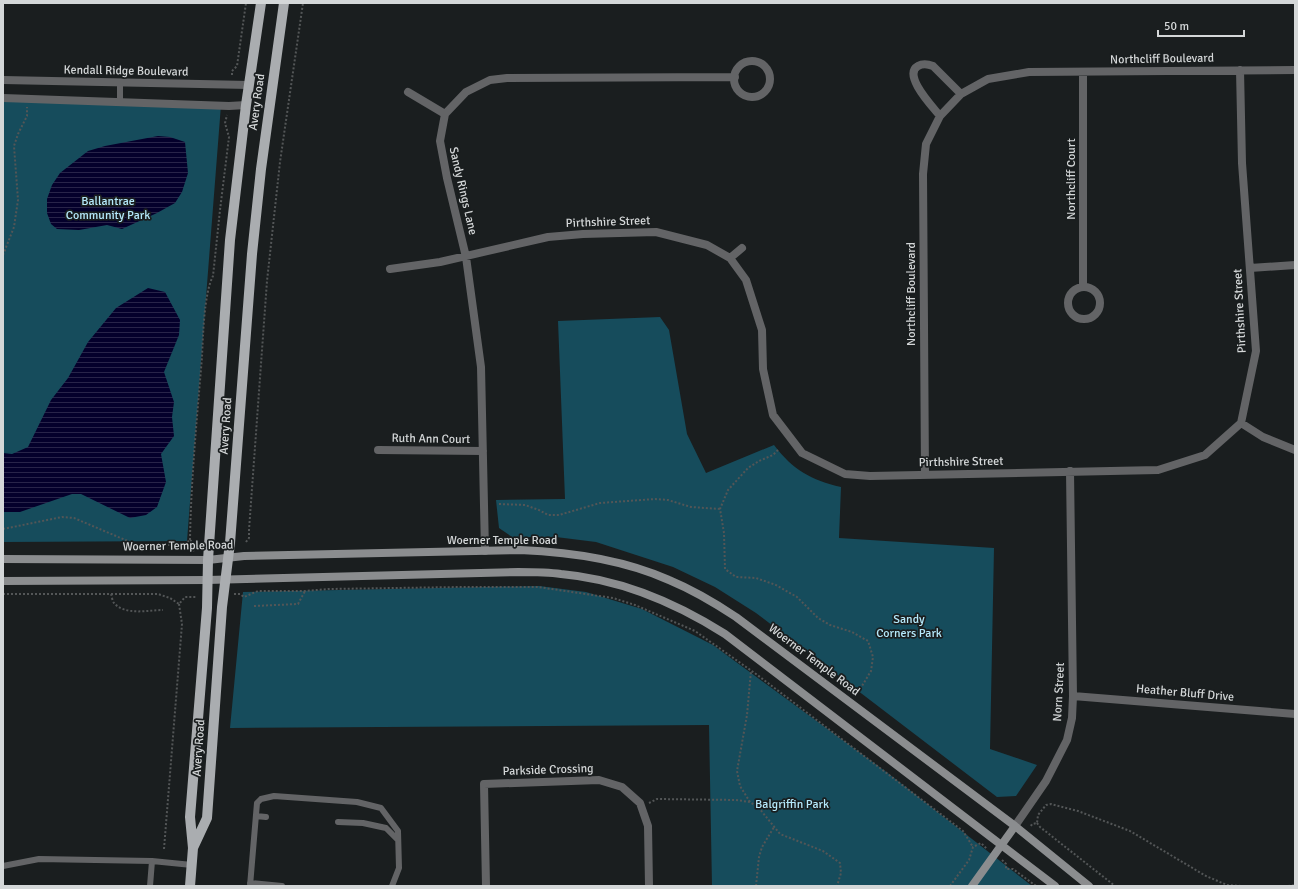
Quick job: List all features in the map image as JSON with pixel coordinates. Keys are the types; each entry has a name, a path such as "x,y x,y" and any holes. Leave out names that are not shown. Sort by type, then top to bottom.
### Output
{"main road":[{"name":"Avery Road","path":"190,886 193,848 190,817 207,596 208,560 230,240 246,105 261,3"},
{"name":"Avery Road","path":"193,848 207,818 222,607 229,558 252,254 262,162 284,3"},
{"name":"Woerner Temple Road","path":"3,559 208,560 229,558 520,550 556,552 596,557 633,566 670,580 708,599 742,622 1015,826 1089,886"},
{"path":"3,581 207,580 518,572 562,574 627,587 672,604 725,634 1002,844 1055,886"},
{"name":"Norn Street","path":"972,886 1015,826"}],"street":[{"path":"754,61 760,63 768,70 770,82 764,92 753,97 747,96 737,89 734,83 735,77 735,72 743,63 754,61"},
{"path":"940,116 914,80 912,73 915,68 920,65 927,64 933,66 961,94"},
{"name":"Pirthshire Street","path":"390,269 466,257 548,237 583,234 656,232 707,245 730,258 746,280 762,330 763,369 773,416 802,453 845,474 870,476 1158,470 1204,455 1241,423 1256,351 1242,158 1240,70"},
{"name":"Northcliff Boulevard","path":"924,475 923,174 926,144 940,116 961,94 988,79 1029,72 1295,70"},
{"name":"Northcliff Court","path":"1083,72 1083,287"},
{"path":"408,92 445,114 466,92 490,80 507,78 735,77"},
{"name":"Kendall Ridge Boulevard","path":"3,80 249,85"},
{"path":"3,98 229,106 246,105"},
{"name":"Sandy Rings Lane","path":"445,114 440,141 447,178 466,257 481,367 485,551"},
{"path":"730,258 742,248"},
{"path":"1250,268 1295,265"},
{"path":"1241,423 1263,437 1295,450"},
{"name":"Ruth Ann Court","path":"378,450 483,451"},
{"name":"Norn Street","path":"1015,826 1046,781 1066,740 1072,718 1070,471"},
{"name":"Heather Bluff Drive","path":"1073,696 1295,714"},
{"name":"Parkside Crossing","path":"486,886 484,784 599,780 622,786 640,803 642,807 648,826 649,886"}],"lane":[{"path":"120,83 120,102"},
{"path":"282,886 250,885 258,803 261,799 274,796 357,802 381,808 398,832 399,868 392,886"},
{"path":"256,816 266,817"},
{"path":"338,822 386,828 398,840"},
{"path":"3,866 39,859 152,861 192,865"},
{"path":"150,886 152,861"}],"path":[{"path":"232,85 232,71 237,66 246,3"},
{"path":"246,542 250,538 252,488 271,244 280,162 303,3"},
{"path":"3,255 14,227 18,200 14,146 27,116 28,99"},
{"path":"3,529 62,517 74,518 137,545 183,545 190,540 191,488 203,333 209,284 213,276 230,137 226,123 229,106"},
{"path":"778,450 773,455 748,468 728,490 720,509 724,533 725,569 736,577 756,578 776,585 797,597 818,618 830,625 852,632 868,641 874,657 871,671 859,691"},
{"path":"499,504 525,505 548,515 559,515 600,503 654,499 668,500 691,507 720,509"},
{"path":"224,595 240,594 244,597 258,591 304,591 329,589 460,586 538,587 613,598 635,605 695,631 751,671 963,831 973,847"},
{"path":"254,606 298,604 304,591"},
{"path":"3,594 158,594 170,598 180,604"},
{"path":"111,594 114,603 124,610 163,610"},
{"path":"164,849 182,624 180,604 185,597 207,596"},
{"path":"751,671 748,715 737,771 740,786 750,802 759,808 780,834 823,851 840,864 841,873 837,886"},
{"path":"642,807 657,799 713,801 736,800 750,802"},
{"path":"1116,886 1040,827 1037,823 1038,815 1046,804 1078,811 1130,831 1206,876 1227,885 1241,886"},
{"path":"1025,834 1032,824 1037,823"},
{"path":"756,886 759,857 762,847 774,826"},
{"path":"950,886 969,860 973,847 981,843 1006,864 1006,869 1013,869 1036,886"},
{"path":"1006,864 1013,853"},
{"path":"1288,886 1295,885"}],"green space":[{"name":"Ballantrae Community Park","path":"3,98 221,105 187,541 3,542"},
{"name":"Sandy Corners Park","path":"660,317 669,330 687,434 706,473 774,445 788,461 803,473 821,481 841,487 839,538 994,548 990,749 1037,765 1016,796 997,797 756,613 715,587 673,567 596,542 556,537 512,537 499,528 496,500 565,499 558,321"},
{"name":"Balgriffin Park","path":"539,586 586,592 642,609 713,645 889,774 1032,886 712,886 709,725 230,728 243,592"}],"shaded area":[{"path":"158,136 170,137 185,142 188,173 182,192 175,203 122,229 107,225 79,230 57,229 51,224 47,213 47,199 52,185 60,173 88,151 105,146"},
{"path":"148,288 165,292 180,320 179,335 164,372 174,402 172,417 174,436 161,454 166,482 157,507 146,515 130,518 81,494 72,494 20,512 3,512 3,453 12,454 28,447 51,400 68,378 88,342 116,308"}]}
